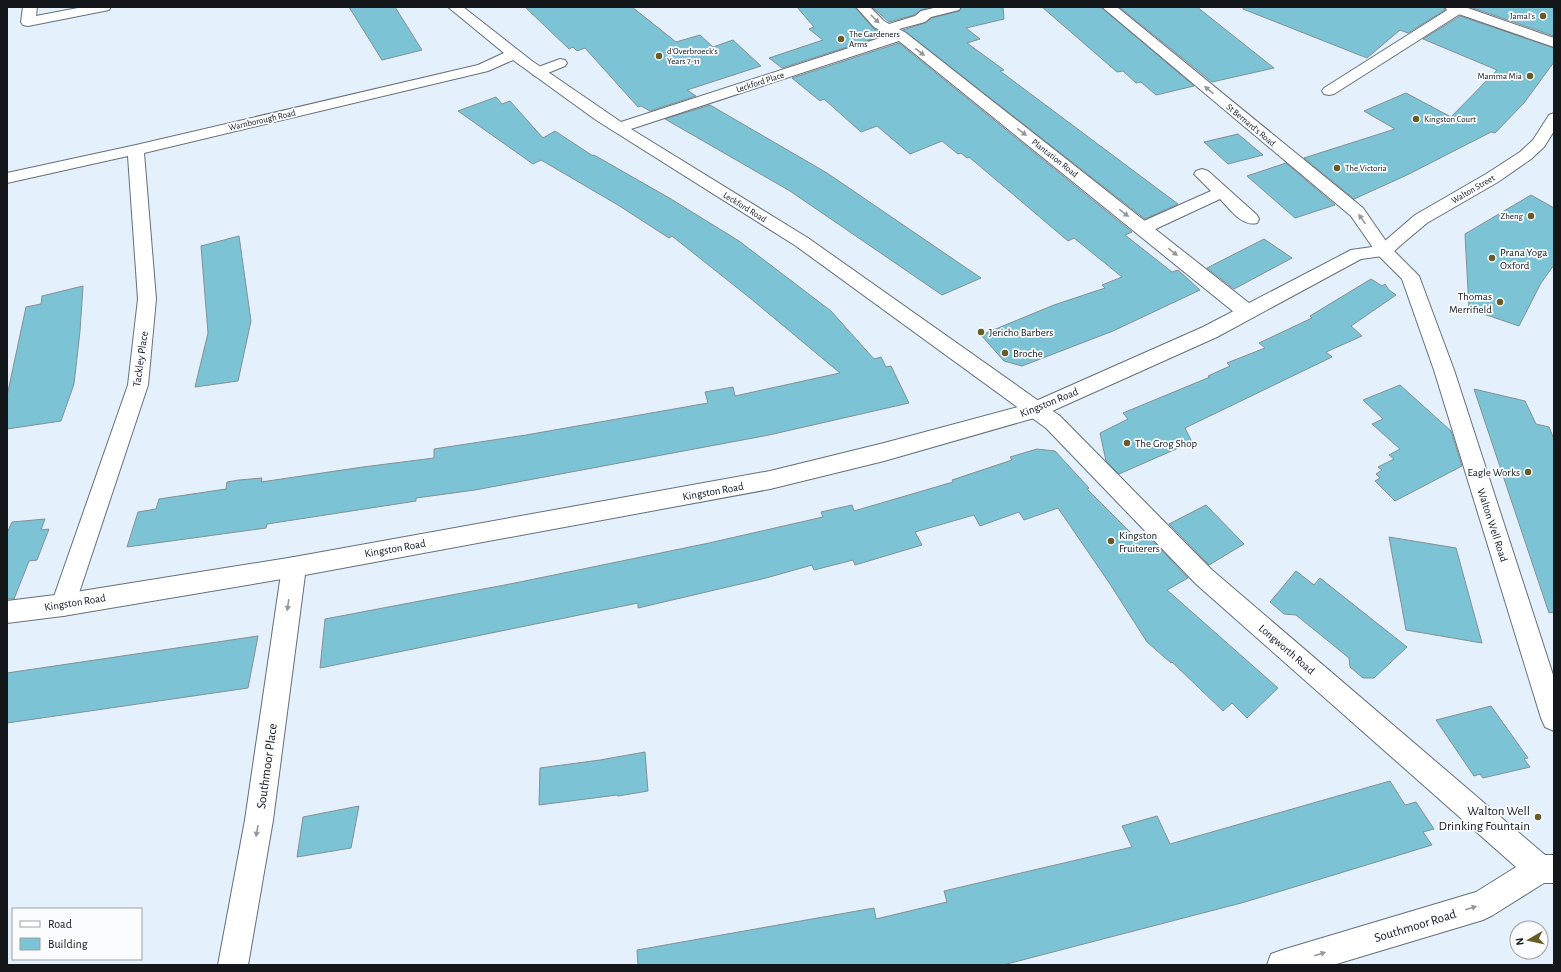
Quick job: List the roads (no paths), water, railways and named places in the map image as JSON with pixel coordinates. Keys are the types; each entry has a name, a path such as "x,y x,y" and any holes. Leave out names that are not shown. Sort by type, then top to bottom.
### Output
{"street":[{"path":"30,7 28,22 104,7"},
{"name":"Leckford Road","path":"455,7 514,54 601,117 802,242 1034,410"},
{"name":"Plantation Road","path":"863,7 880,24 895,32 1247,312"},
{"name":"Leckford Place","path":"619,128 895,32 920,19 926,14 954,7"},
{"name":"St Bernard's Road","path":"1109,7 1356,212 1384,251"},
{"path":"1455,8 1554,43"},
{"name":"Warnborough Road","path":"7,178 136,150 483,68 514,54"},
{"name":"Walton Street","path":"1384,251 1398,236 1413,224 1526,156 1538,145 1554,118"},
{"name":"Tackley Place","path":"63,605 138,385 147,299 136,150"},
{"name":"Kingston Road","path":"7,612 63,605 294,567 770,480 884,452 1034,410 1210,332 1357,254 1384,251"},
{"name":"Walton Well Road","path":"1384,251 1410,276 1419,299 1444,370 1554,718"},
{"name":"Longworth Road","path":"1034,410 1053,422 1204,577 1547,869"},
{"name":"Southmoor Place","path":"233,965 258,820 294,567"},
{"name":"Southmoor Road","path":"1282,965 1483,905 1547,869"}],"lane":[{"path":"1329,91 1455,8"},
{"path":"538,72 560,63"},
{"path":"1202,174 1251,219"},
{"path":"1143,228 1223,192"}],"place":[{"name":"Jamal's","path":"1543,16"},
{"name":"The Gardeners Arms","path":"841,39"},
{"name":"d'Overbroeck's Years 7-11","path":"659,56"},
{"name":"Mamma Mia","path":"1530,76"},
{"name":"Kingston Court","path":"1416,119"},
{"name":"The Victoria","path":"1337,168"},
{"name":"Zheng","path":"1531,216"},
{"name":"Prana Yoga Oxford","path":"1492,258"},
{"name":"Thomas Merrifield","path":"1500,302"},
{"name":"Jericho Barbers","path":"981,332"},
{"name":"Broche","path":"1005,353"},
{"name":"The Grog Shop","path":"1127,443"},
{"name":"Eagle Works","path":"1528,472"},
{"name":"Kingston Fruiterers","path":"1111,541"},
{"name":"Walton Well Drinking Fountain","path":"1538,817"}]}
